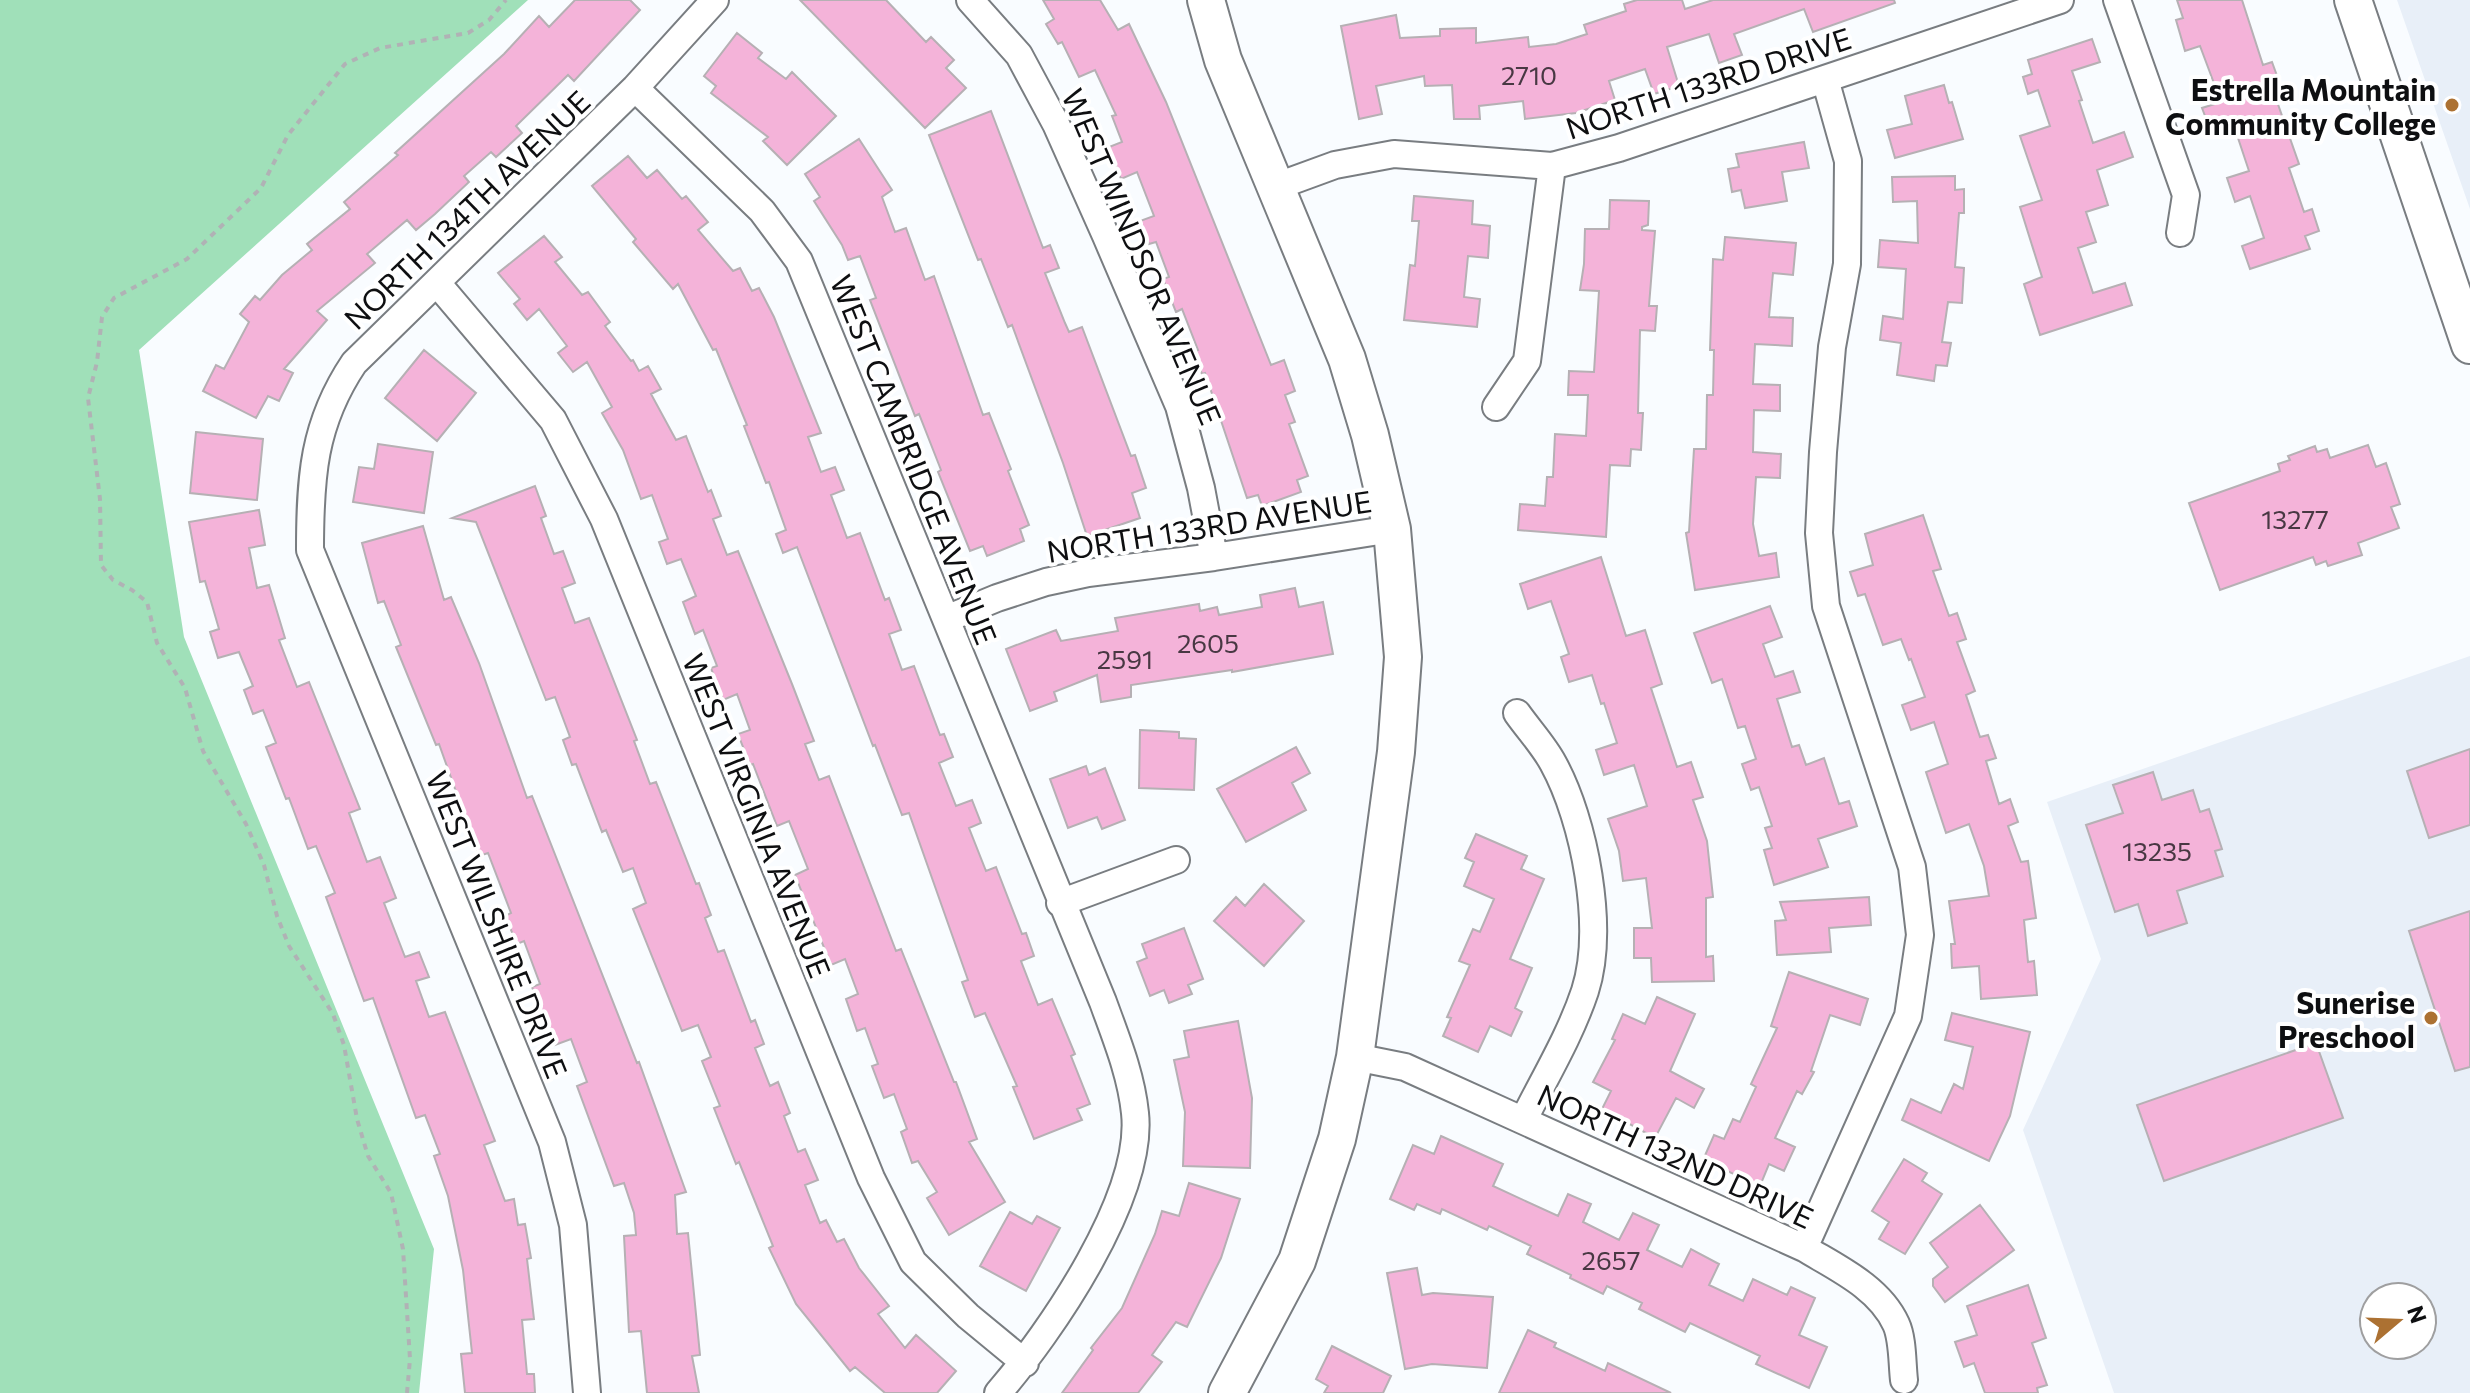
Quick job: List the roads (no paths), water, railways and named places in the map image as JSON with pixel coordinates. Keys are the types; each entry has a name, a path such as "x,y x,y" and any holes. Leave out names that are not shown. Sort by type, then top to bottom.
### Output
{"street":[{"name":"NORTH 134TH AVENUE","path":"310,491 321,429 335,391 354,363 635,88 715,0"},
{"name":"WEST WINDSOR AVENUE","path":"970,0 1019,55 1056,124 1106,236 1179,406 1201,488 1214,557"},
{"path":"1206,0 1223,60 1347,359 1370,435 1392,529 1403,657 1396,752 1355,1057 1337,1139 1297,1261 1227,1393"},
{"name":"NORTH 133RD DRIVE","path":"1275,187 1335,165 1394,154 1552,166 1619,148 2060,0"},
{"path":"2117,0 2186,195 2180,233"},
{"path":"2353,0 2470,345"},
{"path":"1804,1248 1908,1016 1920,935 1912,867 1826,606 1819,533 1823,452 1832,347 1847,264 1848,161 1825,79"},
{"name":"WEST CAMBRIDGE AVENUE","path":"635,88 762,211 799,261 1103,1002 1125,1063 1136,1115 1129,1177 1113,1218 1075,1285 1025,1363 998,1393"},
{"path":"1496,407 1527,361 1552,166"},
{"name":"WEST VIRGINIA AVENUE","path":"437,283 553,420 604,519 871,1178 913,1262 968,1316 1025,1363"},
{"name":"WEST WILSHIRE DRIVE","path":"310,491 310,550 552,1142 573,1225 587,1393"},
{"name":"NORTH 133RD AVENUE","path":"946,619 1046,582 1088,573 1392,529"},
{"path":"1517,713 1553,763 1576,823 1590,883 1593,939 1586,988 1524,1119"},
{"path":"1060,903 1176,860"},
{"name":"NORTH 132ND DRIVE","path":"1355,1057 1405,1067 1804,1248 1862,1285 1886,1306 1898,1326 1904,1380"}],"place":[{"name":"Estrella Mountain Community College","path":"2452,105"},
{"name":"Sunerise Preschool","path":"2431,1018"}]}
